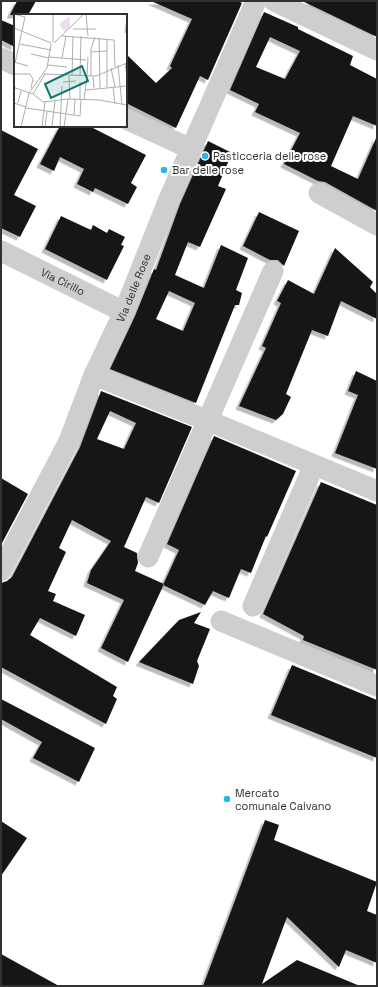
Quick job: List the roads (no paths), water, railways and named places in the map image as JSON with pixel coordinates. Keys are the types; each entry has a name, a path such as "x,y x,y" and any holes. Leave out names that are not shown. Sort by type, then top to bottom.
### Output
{"street":[{"name":"Via delle Rose","path":"1,571 68,441 94,375 124,312 169,199 231,54 256,1"},
{"path":"274,1 377,50"},
{"path":"1,58 14,64"},
{"path":"127,119 191,149"},
{"path":"319,193 377,225"},
{"name":"Via Cirillo","path":"1,251 124,312"},
{"path":"148,557 209,421 273,271"},
{"path":"94,375 377,491"},
{"path":"253,606 314,465"},
{"path":"221,621 377,686"}],"place":[{"name":"Pasticceria delle rose","path":"205,156"},
{"name":"Bar delle rose","path":"164,170"},
{"name":"Mercato comunale Caivano","path":"227,799"}]}
